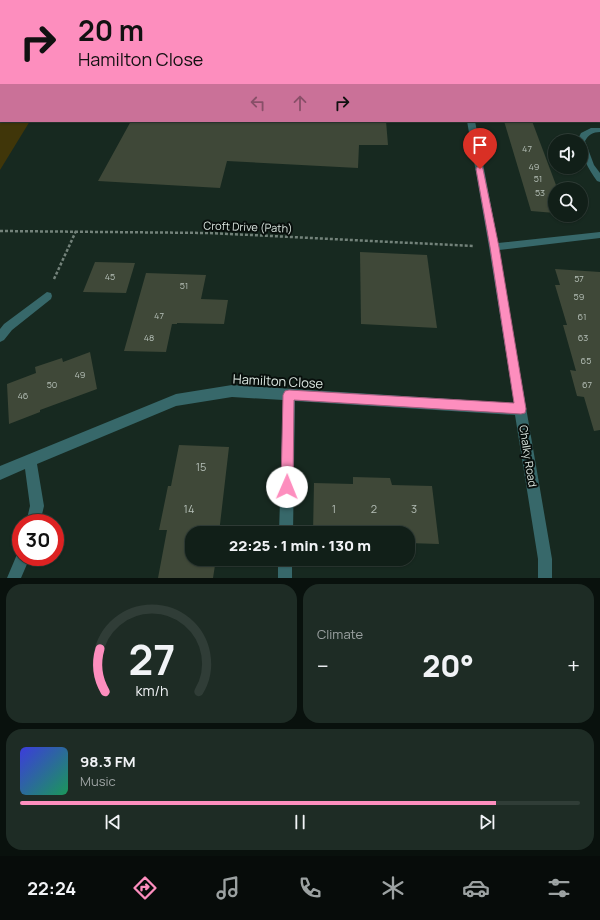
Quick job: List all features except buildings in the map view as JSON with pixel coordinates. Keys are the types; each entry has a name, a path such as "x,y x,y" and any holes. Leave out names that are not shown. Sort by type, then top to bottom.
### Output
{"street":[{"name":"Chalky Road","path":"470,122 494,247 521,409 545,559 545,578"},
{"path":"600,130 594,130 584,135 581,141 590,164 600,179"},
{"path":"494,247 600,235"},
{"path":"0,337 8,327 47,296"},
{"name":"Hamilton Close","path":"0,473 176,400 232,391 521,409"},
{"path":"286,526 289,395"},
{"path":"30,461 37,506 35,514"},
{"path":"14,578 19,566"},
{"path":"285,566 285,578"}],"path":[{"name":"Croft Drive (Path)","path":"0,231 210,233 494,247"},
{"path":"47,296 76,231"}],"shaded area":[{"path":"0,122 29,122 0,170"}],"route":[{"path":"287,487 289,395 521,409 480,169"}]}
